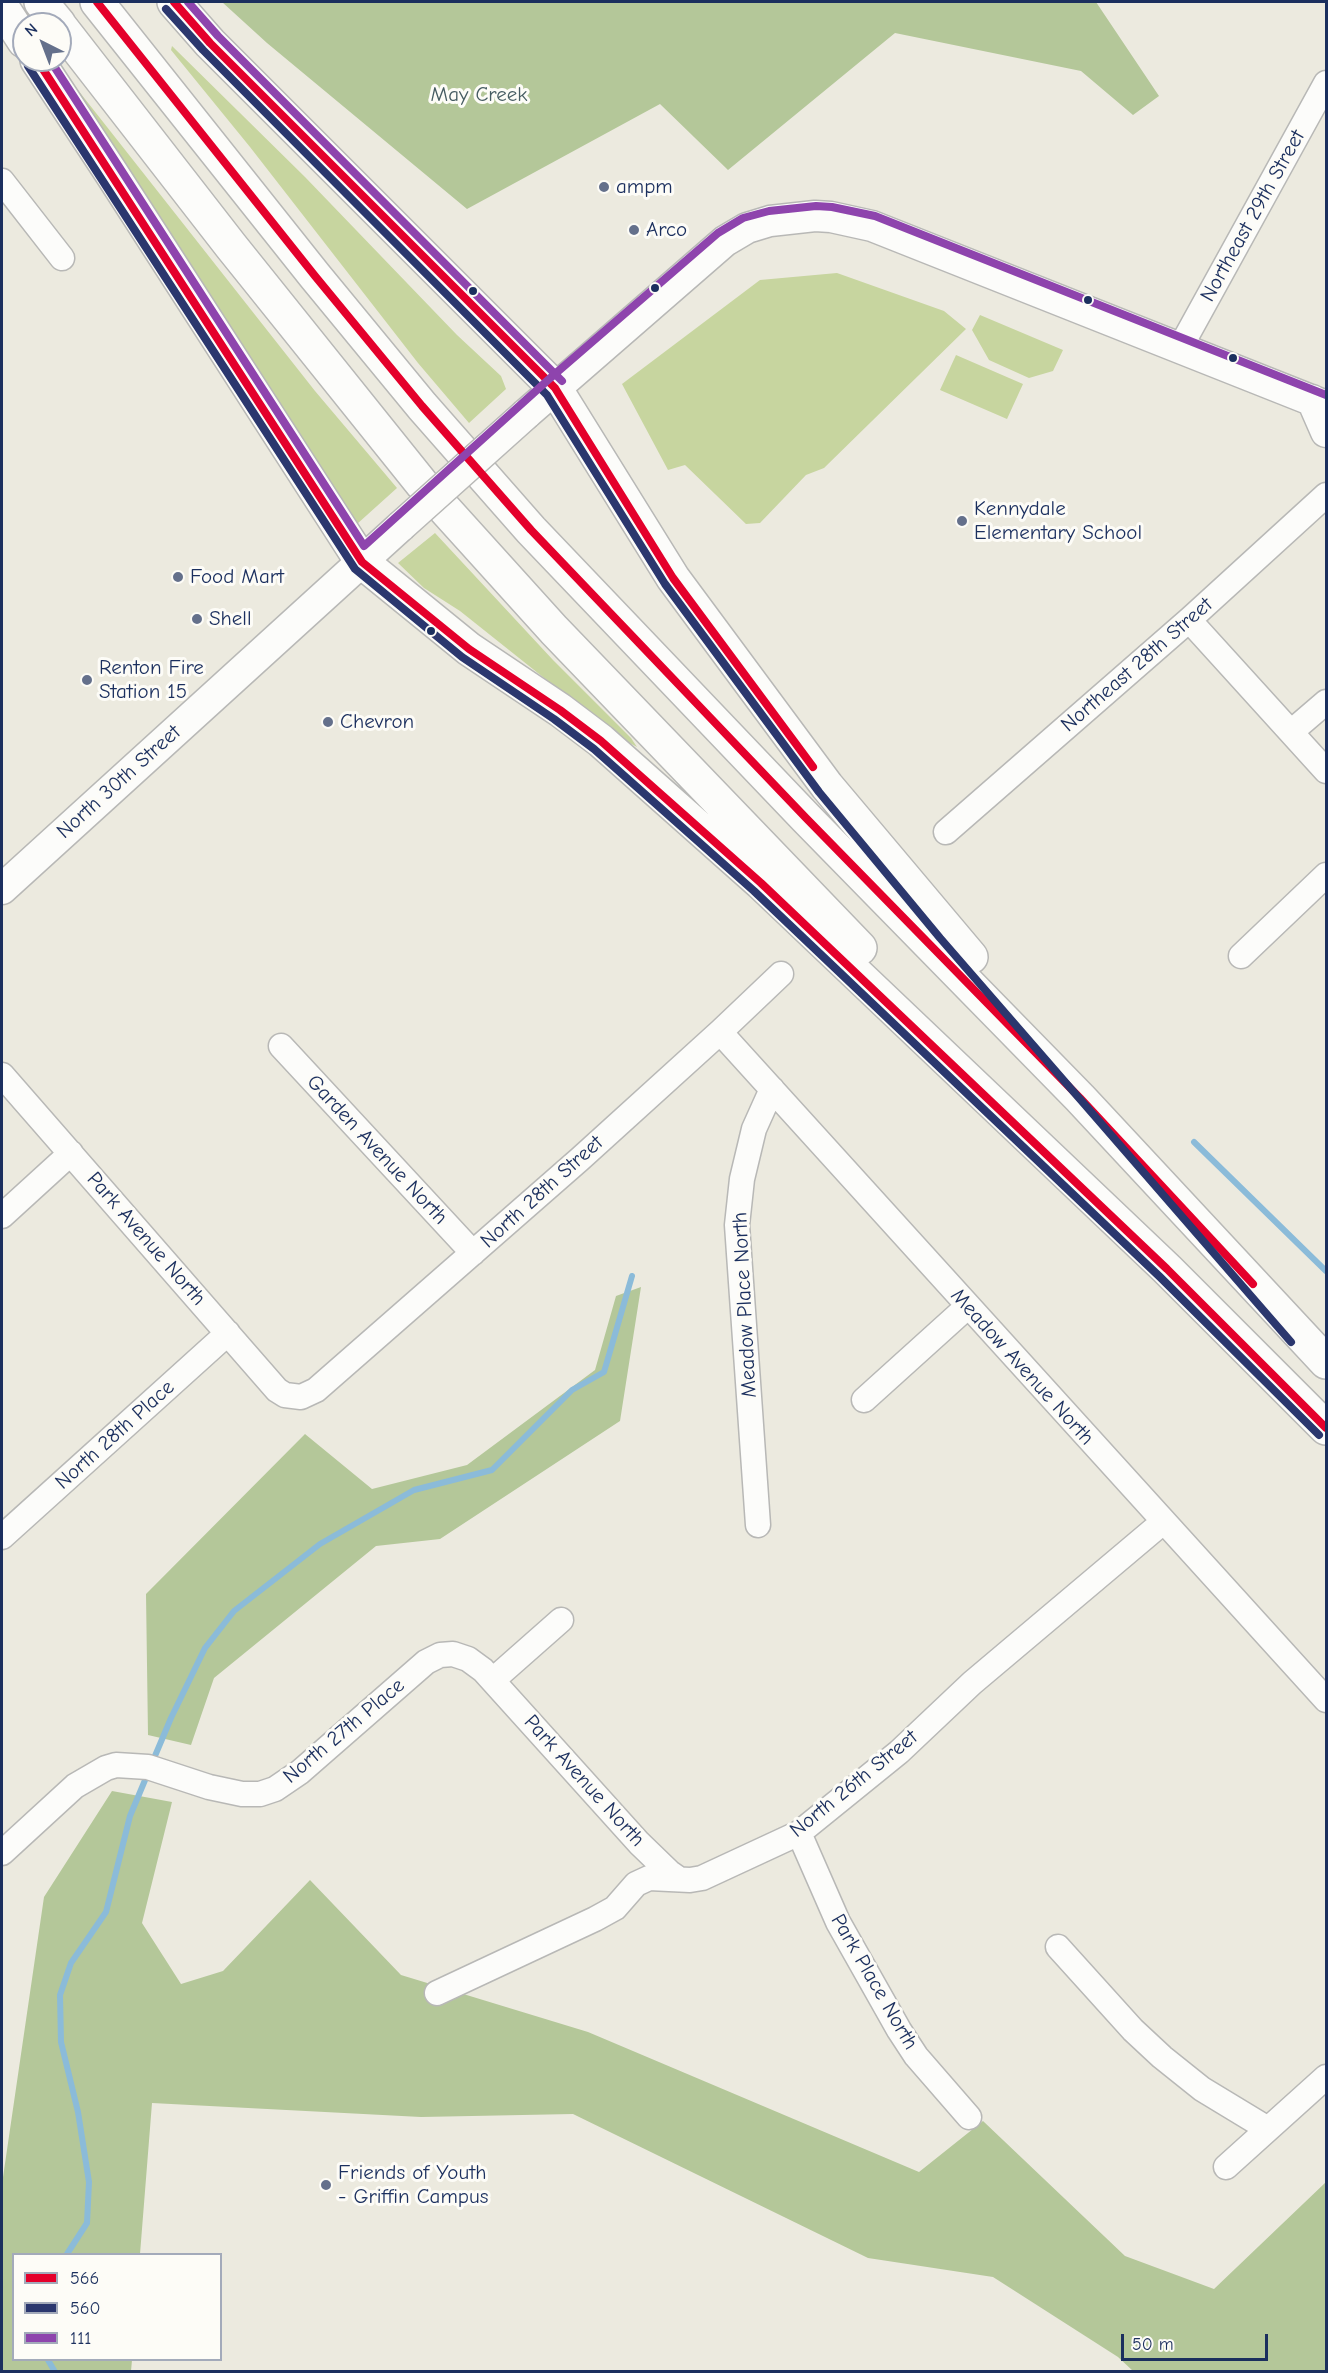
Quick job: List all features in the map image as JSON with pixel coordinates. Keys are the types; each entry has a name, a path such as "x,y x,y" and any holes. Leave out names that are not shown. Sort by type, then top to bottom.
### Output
{"highway":[{"path":"97,2 315,276 422,406 531,530 806,818 1080,1098 1326,1362"},
{"path":"174,2 210,43 555,388 673,578 827,786 948,931 1299,1334"},
{"path":"2,7 12,22"},
{"path":"72,42 363,412 466,534 626,706 1010,1102 1167,1269"},
{"path":"45,72 362,562 469,649 576,721 761,883 1167,1269 1326,1428"}],"street":[{"name":"Northeast 29th Street","path":"1180,348 1326,83"},
{"path":"2,182 63,258"},
{"name":"North 30th Street","path":"2,889 555,388 725,241 747,228 770,221 815,216 872,226 1319,403"},
{"path":"1319,403 1326,432"},
{"name":"Northeast 28th Street","path":"945,832 1189,620 1326,495"},
{"path":"1189,620 1326,771"},
{"path":"1291,732 1326,702"},
{"path":"1241,956 1326,875"},
{"name":"North 28th Street","path":"295,1398 309,1395 316,1390 473,1253 720,1032 781,974"},
{"name":"Meadow Avenue North","path":"720,1032 1326,1700"},
{"name":"Garden Avenue North","path":"281,1046 473,1253"},
{"name":"Park Avenue North","path":"2,1075 278,1390 295,1398"},
{"name":"Meadow Place North","path":"758,1525 737,1225 742,1179 754,1129 772,1089"},
{"path":"2,1216 71,1154"},
{"path":"864,1400 967,1306"},
{"name":"North 28th Place","path":"2,1537 228,1333"},
{"name":"North 26th Street","path":"437,1993 605,1914 615,1908 636,1884 649,1878 702,1878 799,1833 899,1752 972,1683 1163,1522"},
{"path":"493,1680 561,1620"},
{"name":"North 27th Place","path":"2,1853 75,1786 100,1770 116,1765 148,1767 242,1794 260,1794 274,1789 300,1772 426,1662 440,1655 453,1654 468,1659 493,1680"},
{"name":"Park Avenue North","path":"493,1680 639,1843 679,1879"},
{"name":"Park Place North","path":"799,1833 838,1922 888,2014 916,2056 969,2117"},
{"path":"1058,1947 1133,2030 1162,2057 1202,2089 1268,2129"},
{"path":"1226,2167 1326,2077"}],"green space":[{"name":"May Creek","path":"222,2 1096,2 1159,96 1133,115 1081,71 895,33 728,170 660,104 467,209 267,43"},
{"path":"172,46 305,177 457,335 501,376 506,389 469,423 418,363 250,147 171,50"},
{"path":"70,80 315,391 397,488 357,524"},
{"path":"837,273 944,311 966,329 824,468 806,475 760,523 746,524 685,465 668,470 622,384 760,280"},
{"path":"980,315 1063,350 1053,371 1029,378 989,360 972,330"},
{"path":"956,355 1023,384 1007,419 940,390"},
{"path":"435,533 553,660 631,738 637,747 617,736 460,611 424,588 398,563"},
{"path":"641,1287 620,1421 440,1539 376,1546 214,1678 191,1745 148,1735 146,1594 305,1434 372,1489 467,1465 595,1370 616,1296"},
{"path":"112,1791 172,1802 142,1923 181,1984 223,1971 310,1880 401,1975 588,2032 919,2172 983,2121 1125,2256 1214,2289 1326,2182 1326,2371 1133,2371 1118,2357 993,2277 868,2258 573,2114 421,2117 152,2103 140,2253 12,2253 12,2361 132,2361 131,2371 2,2372 2,2184 44,1897"}],"waterway":[{"path":"1194,1142 1326,1271"},
{"path":"152,1763 205,1648 234,1611 320,1544 414,1490 492,1470 572,1390 604,1372 632,1276"},
{"path":"68,2253 87,2223 89,2182 78,2112 61,2042 60,1995 71,1963 106,1912 130,1816 148,1773"},
{"path":"49,2361 55,2372"}],"transit line":[{"name":"566","path":"97,2 315,276 422,406 531,530 806,818 1080,1098 1253,1284"},
{"name":"566","path":"174,2 210,43 555,388 673,578 813,767"},
{"name":"111","path":"188,2 218,36 562,381"},
{"name":"560","path":"166,9 203,50 547,395 665,584 819,792 940,938 1291,1342"},
{"name":"560","path":"32,72 355,569 462,657 594,749 754,891 1160,1277 1319,1435"},
{"name":"566","path":"45,72 362,562 469,649 560,710 601,741 761,883 1167,1269 1326,1428"},
{"name":"111","path":"58,72 364,546 548,380 718,233 743,218 769,211 816,206 875,216 1326,395"}],"place":[{"name":"ampm","path":"604,187"},
{"name":"Arco","path":"634,230"},
{"name":"Kennydale Elementary School","path":"962,521"},
{"name":"Food Mart","path":"178,577"},
{"name":"Shell","path":"197,619"},
{"name":"Renton Fire Station 15","path":"87,680"},
{"name":"Chevron","path":"328,722"},
{"name":"Friends of Youth - Griffin Campus","path":"326,2185"}]}
